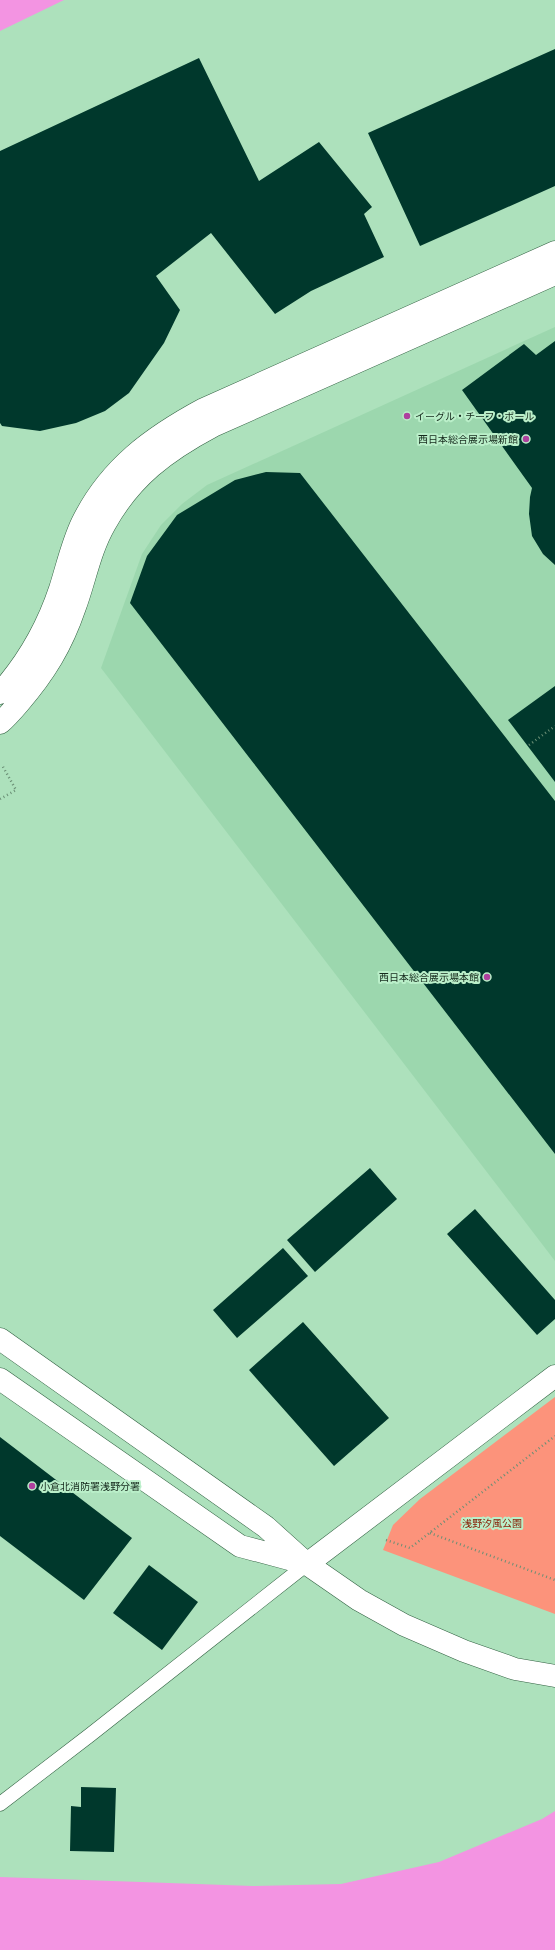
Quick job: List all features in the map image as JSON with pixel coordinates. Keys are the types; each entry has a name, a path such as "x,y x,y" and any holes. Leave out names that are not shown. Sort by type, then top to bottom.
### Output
{"street":[{"path":"0,693 23,666 44,629 59,590 72,548 97,497 113,476 132,456 153,438 204,409 555,252"},
{"path":"0,723 29,691 49,665 75,608 94,547 117,504 131,485 165,454 213,426 555,274"},
{"path":"0,1340 266,1527 307,1564 359,1600 404,1625 464,1651 515,1669 555,1676"},
{"path":"307,1564 555,1376"},
{"path":"0,1379 240,1546 307,1564"}],"lane":[{"path":"0,1804 102,1726 307,1564"}],"path":[{"path":"529,745 555,726"},
{"path":"0,799 16,790 2,765"},
{"path":"386,1540 410,1548 555,1436"},
{"path":"430,1532 555,1580"}],"shaded area":[{"path":"0,0 64,0 0,31"},
{"path":"555,327 555,1261 101,668 142,554 161,525 182,504 207,485"},
{"path":"555,1811 555,1950 0,1950 0,1877 253,1886 341,1884 439,1862 542,1819"}],"green space":[{"name":"浅野汐風公園","path":"555,1397 555,1614 383,1550 393,1525 420,1499"}],"building":[{"path":"555,49 555,186 420,246 368,133"},
{"path":"199,58 259,181 319,142 372,207 364,214 384,257 311,291 275,314 211,233 156,276 180,310 164,343 129,393 105,411 76,423 40,431 2,426 0,423 0,151"},
{"name":"西日本総合展示場新館","path":"555,341 555,565 543,554 532,536 529,514 532,488 462,390 524,344 536,355"},
{"name":"西日本総合展示場本館","path":"266,472 300,473 555,801 555,1154 130,603 147,556 177,515 235,480"},
{"path":"555,686 555,782 508,720"},
{"path":"370,1168 397,1199 315,1272 287,1240"},
{"path":"475,1209 555,1300 555,1319 537,1335 447,1234"},
{"path":"283,1248 308,1276 237,1338 213,1310"},
{"path":"303,1322 389,1418 334,1466 249,1370"},
{"name":"小倉北消防署浅野分署","path":"0,1437 132,1538 84,1600 0,1536"},
{"path":"149,1565 198,1602 162,1650 113,1613"},
{"path":"81,1787 116,1788 114,1852 70,1851 71,1806 81,1807"}],"place":[{"name":"イーグル・チーフ・ポール","path":"407,416"},
{"name":"西日本総合展示場新館","path":"526,439"},
{"name":"西日本総合展示場本館","path":"487,977"},
{"name":"小倉北消防署浅野分署","path":"32,1486"}]}
